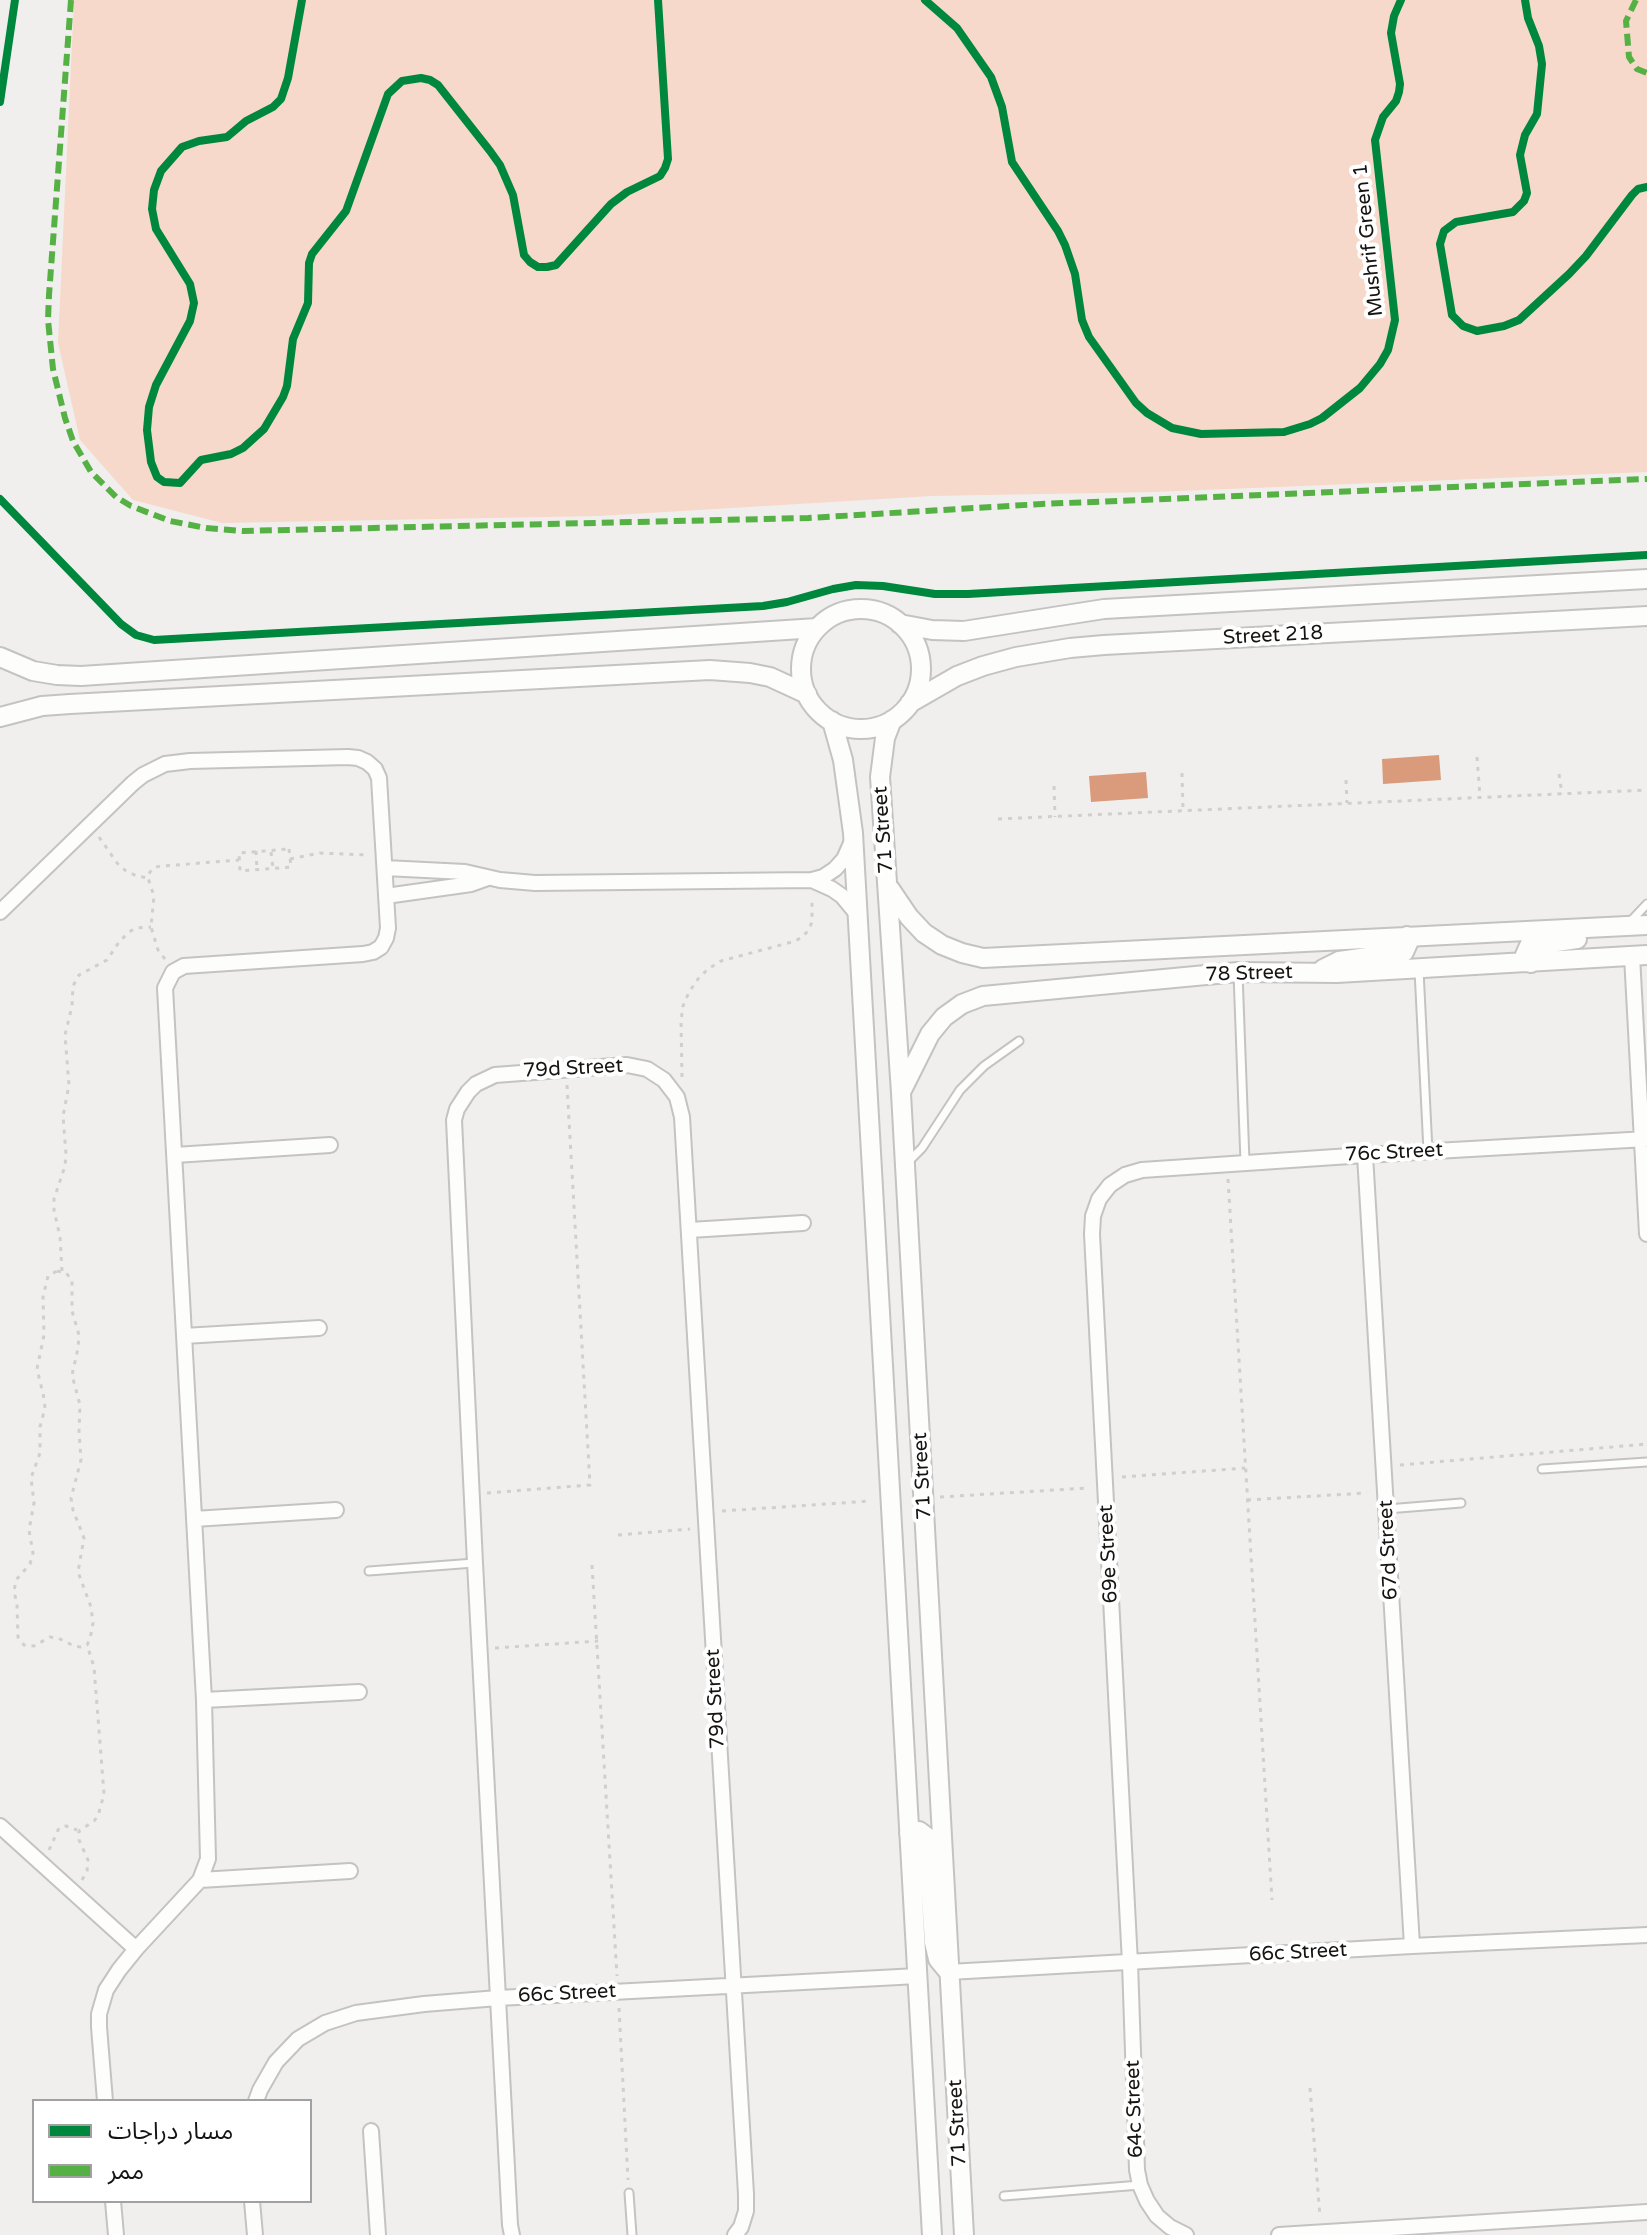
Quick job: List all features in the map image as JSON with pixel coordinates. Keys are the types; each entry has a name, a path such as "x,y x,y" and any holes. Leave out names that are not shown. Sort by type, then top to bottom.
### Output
{"street":[{"path":"900,624 932,630 964,631 1104,609 1647,579"},
{"path":"858,609 881,612 900,624 909,633 919,656 919,680 910,703 892,720 862,729 841,725 821,714 807,694 801,671 805,648 817,628 836,614 858,609"},
{"name":"Street 218","path":"910,703 957,676 983,666 1070,648 1647,616"},
{"path":"0,664 57,675 81,676 817,628"},
{"path":"0,657 33,671"},
{"path":"0,709 710,670 770,677 807,694"},
{"path":"0,717 42,706"},
{"name":"71 Street","path":"892,720 885,738 880,777 901,1093 964,2235"},
{"name":"71 Street","path":"832,721 843,760 853,833 932,2235"},
{"path":"0,912 133,783 154,769 177,761 358,758 375,769 379,778 386,896 386,938 381,947 373,952 184,966 173,972 165,988 204,1700 208,1852 207,1866 200,1880 136,1949 106,1990 99,2014 105,2099"},
{"path":"384,861 535,883 812,880 823,877 844,859 851,847 853,833"},
{"path":"386,896 471,884 488,878"},
{"path":"812,880 842,896 857,914"},
{"name":"78 Street","path":"889,886 909,917 924,933 952,949 983,958 1647,925"},
{"path":"1531,963 1525,955 1529,946 1599,935 1626,926"},
{"path":"1317,973 1339,961 1404,952 1408,947 1407,936"},
{"path":"1640,956 1647,1234"},
{"name":"78 Street","path":"901,1093 930,1034 944,1017 962,1004 983,996 1238,972 1419,969 1640,956"},
{"name":"79d Street","path":"512,2235 479,1649 454,1120 462,1100 485,1079 506,1073 637,1066 656,1074 671,1088 677,1097 682,1117 746,2194 746,2211 735,2235"},
{"name":"76c Street","path":"1142,1170 1644,1139"},
{"path":"175,1155 330,1145"},
{"name":"67d Street","path":"1365,1155 1412,1946"},
{"name":"69e Street","path":"1130,1963 1092,1234 1093,1216 1099,1199 1110,1185 1125,1175 1142,1170"},
{"path":"690,1230 803,1223"},
{"path":"184,1336 319,1328"},
{"path":"194,1519 336,1510"},
{"path":"204,1700 359,1692"},
{"path":"0,1826 136,1949"},
{"path":"909,1833 919,1831 927,1837 935,1951 949,1972"},
{"path":"200,1880 350,1871"},
{"name":"66c Street","path":"949,1972 1647,1935"},
{"name":"64c Street","path":"1130,1963 1140,2185 1157,2216 1186,2235"},
{"name":"66c Street","path":"257,2099 276,2062 298,2039 325,2023 356,2013 498,1998 918,1976"},
{"path":"371,2131 378,2235"},
{"path":"113,2203 116,2235"},
{"path":"252,2203 255,2235"},
{"path":"1279,2235 1647,2212"}],"lane":[{"path":"1626,926 1647,904"},
{"path":"1419,969 1428,1151"},
{"path":"1238,972 1245,1162"},
{"path":"905,1166 922,1148 960,1090 984,1066 1019,1041"},
{"path":"1542,1469 1647,1462"},
{"path":"1387,1509 1461,1503"},
{"path":"369,1571 475,1563"},
{"path":"1004,2196 1140,2185"},
{"path":"629,2193 632,2235"}],"path":[{"path":"1477,757 1481,798"},
{"path":"1182,773 1183,811"},
{"path":"1559,774 1562,794"},
{"path":"1346,780 1347,803"},
{"path":"1054,786 1055,817"},
{"path":"998,819 1647,790"},
{"path":"98,836 126,871 148,878"},
{"path":"289,849 291,867 240,871 239,853 271,850 289,849"},
{"path":"271,850 273,868"},
{"path":"256,851 257,870"},
{"path":"290,859 337,852 384,861"},
{"path":"173,972 158,950 151,927 154,896 148,878 150,872 155,867 239,860"},
{"path":"682,1077 681,1021 689,992 708,969 721,961 801,938 812,922 812,880"},
{"path":"79,1831 98,1816 104,1794 94,1667 87,1645 92,1631 92,1615 78,1572 84,1538 71,1498 81,1460 80,1405 72,1375 79,1335 72,1311 72,1280 62,1271 60,1237 54,1210 66,1154 63,1116 69,1085 65,1035 73,986 79,975 107,960 124,936 136,928 151,927"},
{"path":"471,1495 590,1485 566,1069"},
{"path":"1227,1163 1272,1900"},
{"path":"62,1271 48,1276 44,1288 44,1335 37,1369 45,1408 40,1427 40,1453 31,1478 34,1503 29,1530 33,1553 30,1564 16,1580 14,1591 18,1637 24,1645 34,1646 50,1637 74,1646 87,1645"},
{"path":"1384,1466 1647,1444"},
{"path":"924,1498 1245,1468"},
{"path":"1247,1500 1386,1492"},
{"path":"618,1535 706,1520 890,1500"},
{"path":"592,1565 629,2193"},
{"path":"479,1649 598,1641"},
{"path":"42,1864 59,1828 66,1826 79,1831"},
{"path":"73,1892 85,1877 88,1865 79,1831"},
{"path":"1310,2088 1321,2232"}],"shaded area":[{"path":"74,0 1647,0 1647,472 1155,492 932,496 599,516 222,523 133,500 80,440 58,343"},
{"path":"1439,755 1441,780 1383,784 1382,759"},
{"path":"1146,772 1148,798 1091,802 1089,776"}],"marked path":[{"path":"71,0 49,295 53,369 73,441 91,472 116,497 170,521 243,531 808,518 1042,504 1647,479"},
{"path":"1636,0 1626,21 1629,57 1637,69 1647,73"}],"cycle path":[{"path":"0,102 15,0"},
{"path":"302,0 288,78 281,99 227,137 182,147 161,171 154,190 152,209 156,229 190,284 194,303 190,321 156,385 149,407 147,430 151,462 157,477 164,482 180,483 201,460 231,454 243,448 264,429 283,397 293,339 308,303 312,254 346,211 388,94 402,81 421,78 438,85 490,151 513,195 524,255 538,267 556,265 611,204 627,192 660,176 668,159 658,0"},
{"name":"Mushrif Green 1","path":"925,0 957,28 991,77 1002,107 1012,162 1065,245 1075,274 1082,320 1089,337 1136,403 1147,413 1172,428 1201,434 1284,432 1310,424 1360,388 1388,350 1395,320 1375,140 1383,117 1399,92 1391,33 1401,0"},
{"path":"1525,0 1542,64 1537,114 1525,135 1520,155 1527,193 1513,212 1456,222 1444,231 1440,244 1452,315 1463,326 1477,331 1519,320 1586,256 1632,195 1638,189 1647,187"},
{"path":"0,499 121,624 136,635 154,640 763,606 856,585 935,594 968,594 1647,555"}]}
